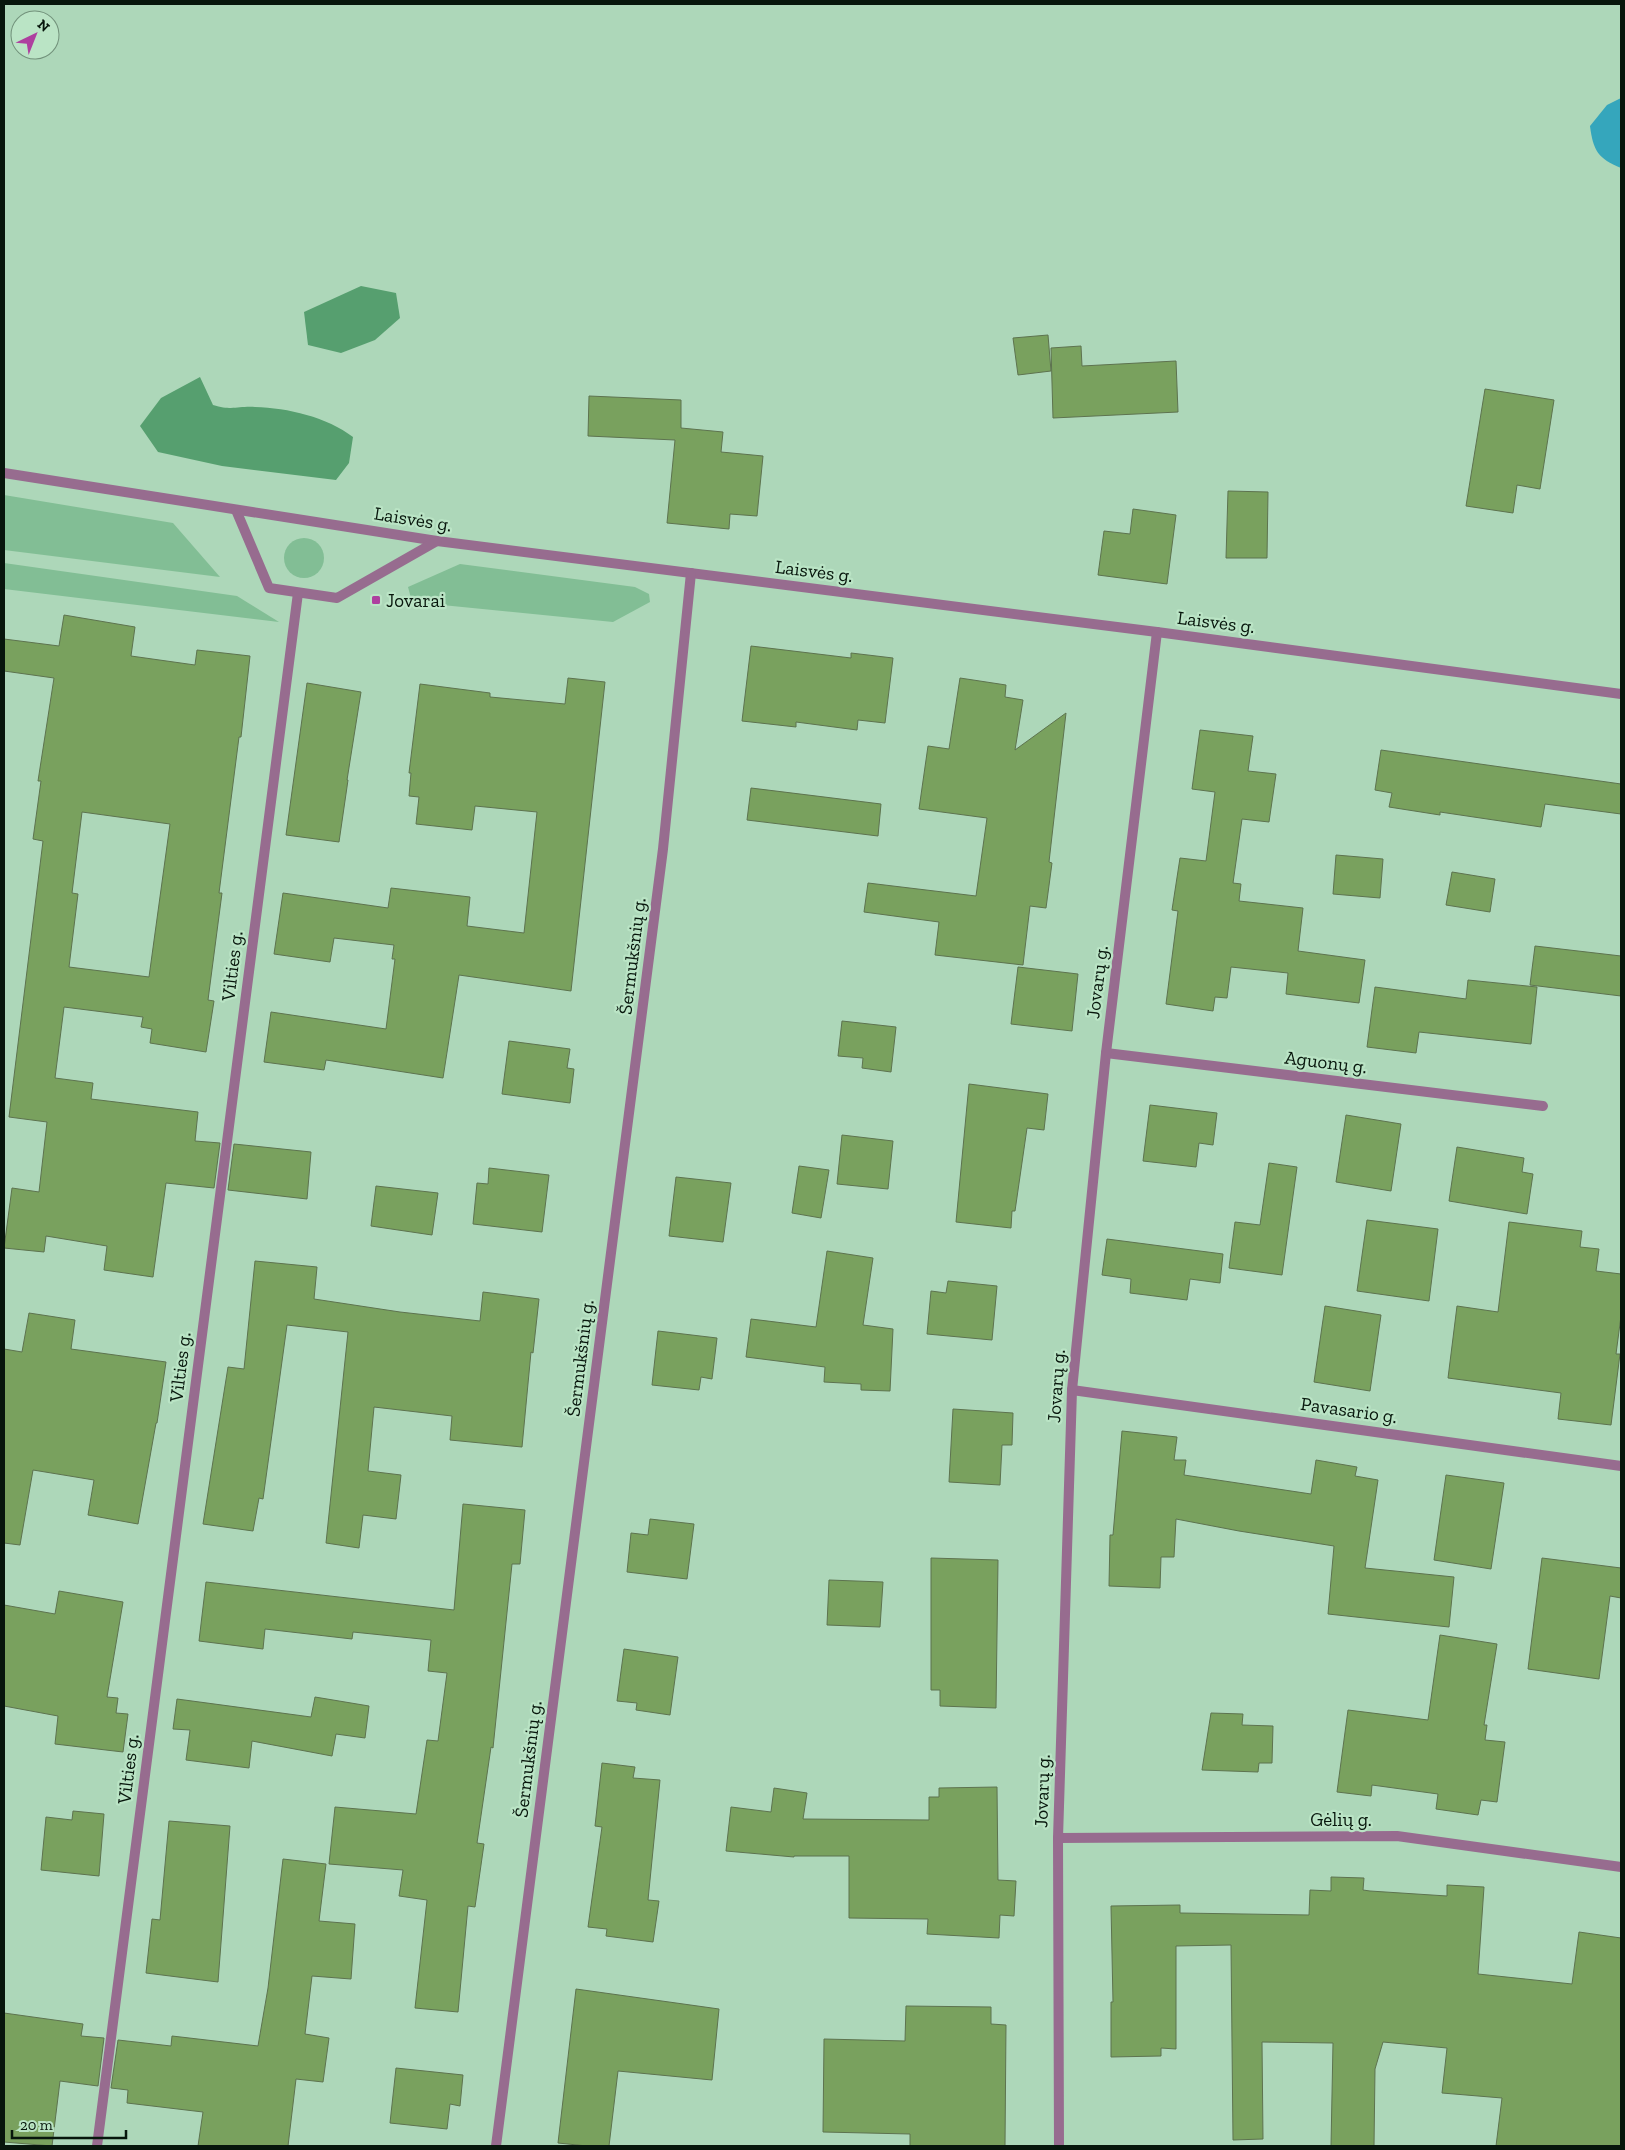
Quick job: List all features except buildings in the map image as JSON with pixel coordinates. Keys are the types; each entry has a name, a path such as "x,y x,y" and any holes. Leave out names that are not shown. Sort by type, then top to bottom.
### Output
{"street":[{"name":"Laisvės g.","path":"4,474 437,541 1157,632 1621,694"},
{"path":"236,510 269,588 298,593 337,598 437,541"},
{"name":"Šermukšnių g.","path":"496,2146 663,848 691,573"},
{"name":"Vilties g.","path":"97,2146 298,593"},
{"name":"Jovarų g.","path":"1059,2146 1058,1838 1072,1390 1106,1053 1157,632"},
{"name":"Aguonų g.","path":"1106,1053 1543,1106"},
{"name":"Pavasario g.","path":"1072,1390 1621,1466"},
{"name":"Gėlių g.","path":"1058,1838 1397,1836 1621,1867"}],"green space":[{"path":"361,286 396,293 400,318 375,340 341,353 308,345 304,312"},
{"path":"200,377 213,405 230,408 281,409 319,419 343,430 353,437 349,463 336,480 222,466 158,452 140,426 161,398"},
{"path":"4,495 173,523 220,577 4,550"},
{"path":"308,538 315,541 321,547 324,558 323,566 315,575 308,578 300,578 293,575 285,566 284,554 287,547 296,539"},
{"path":"4,563 237,596 279,622 4,589"},
{"path":"460,564 635,587 649,594 650,602 613,622 412,602 408,587"}],"water":[{"path":"1621,98 1621,168 1613,165 1598,153 1590,126 1607,105"}],"place":[{"name":"Jovarai","path":"376,600"}]}
